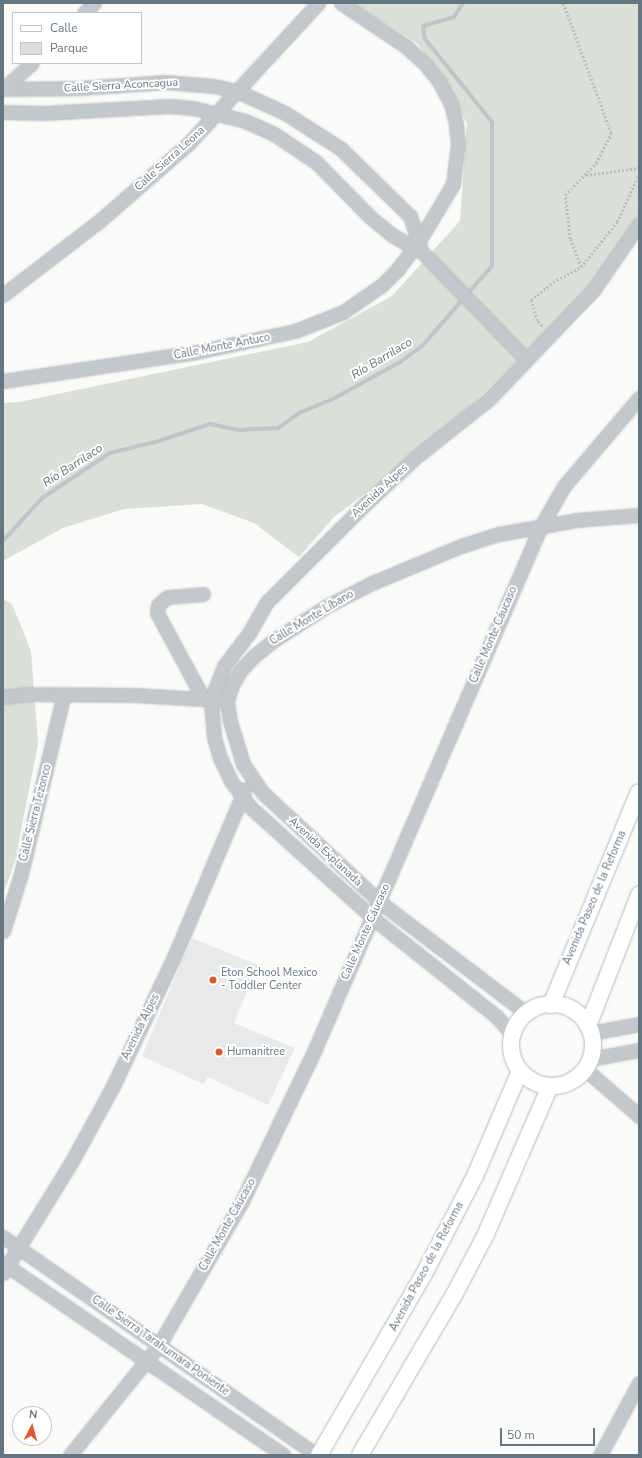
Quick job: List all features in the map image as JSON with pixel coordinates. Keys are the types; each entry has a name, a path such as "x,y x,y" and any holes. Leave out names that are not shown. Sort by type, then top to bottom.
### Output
{"main road":[{"name":"Avenida Paseo de la Reforma","path":"551,1004 639,792"},
{"path":"589,1029 639,895"},
{"path":"551,1004 566,1007 578,1014 589,1029 593,1046 588,1064 570,1082 550,1086 533,1082 520,1071 513,1060 510,1047 512,1034 518,1022 526,1013 538,1007 551,1004"},
{"name":"Avenida Paseo de la Reforma","path":"318,1455 424,1274 475,1176 520,1071"},
{"path":"360,1455 454,1295 486,1234 550,1086"}],"street":[{"path":"85,12 94,3"},
{"name":"Calle Sierra Leona","path":"3,295 151,178 188,144 216,113 239,92 318,3"},
{"name":"Calle Monte Antuco","path":"3,381 196,352 264,340 319,324 343,312 382,286 421,250 453,184 458,144 451,104 438,80 407,47 341,3"},
{"path":"3,89 31,64"},
{"name":"Calle Sierra Aconcagua","path":"3,89 80,88 166,82 214,86 239,92 285,113 340,148 410,216 421,250"},
{"name":"Calle Sierra Aconcagua","path":"3,112 44,113 169,106 216,113 245,121 274,134 316,162 370,217 421,250 526,360"},
{"name":"Avenida Alpes","path":"240,794 230,779 214,737 207,698 224,666 249,633 267,602 363,506 416,457 489,399 594,289 639,224"},
{"name":"Calle Monte Cáucaso","path":"70,1455 147,1362 159,1345 214,1251 275,1136 380,902 541,526 564,486 639,398"},
{"name":"Calle Monte Líbano","path":"227,701 240,671 262,650 327,606 419,562 492,536 541,526 639,515"},
{"path":"203,594 167,597 158,605 157,613 207,698"},
{"path":"249,633 262,650"},
{"path":"3,697 28,694 64,694 207,698 227,701"},
{"name":"Calle Sierra Tezonco","path":"3,931 21,874 64,694"},
{"name":"Avenida Explanada","path":"227,701 236,745 252,779 276,806 380,902 526,1013"},
{"name":"Avenida Alpes","path":"4,1267 19,1248 72,1161 145,1020 240,794 252,779"},
{"name":"Avenida Explanada","path":"240,794 265,821 372,918 496,1016 512,1034"},
{"path":"589,1029 639,1024"},
{"path":"639,1050 588,1064 639,1116"},
{"name":"Calle Sierra Tarahumara Poniente","path":"3,1237 318,1455"},
{"name":"Calle Sierra Tarahumara Poniente","path":"4,1267 283,1455"},
{"path":"600,1455 639,1383"}],"path":[{"path":"563,3 594,91 611,128 600,157 565,195 570,239 581,267"},
{"path":"585,175 639,168"},
{"path":"550,335 537,321 531,300 553,282 581,267 617,222 639,174"}],"shaded area":[{"name":"Humanitree","path":"192,938 258,965 234,1023 295,1048 268,1105 208,1077 203,1084 142,1056"}],"green space":[{"path":"353,3 639,3 639,216 591,287 483,394 387,477 334,517 299,557 254,523 202,504 124,509 63,528 3,561 3,403 19,402 308,342 392,296 460,221 467,123 418,44"},
{"path":"3,599 12,604 31,651 38,744 15,861 3,895"}],"waterway":[{"name":"Río Barrilaco","path":"3,541 42,498 110,453 159,441 210,424 238,430 278,428 301,412 331,400 400,362 423,345 492,266 492,122 425,39 423,26 454,17 463,3"}],"place":[{"name":"Eton School Mexico - Toddler Center","path":"213,980"},
{"name":"Humanitree","path":"219,1052"}]}
